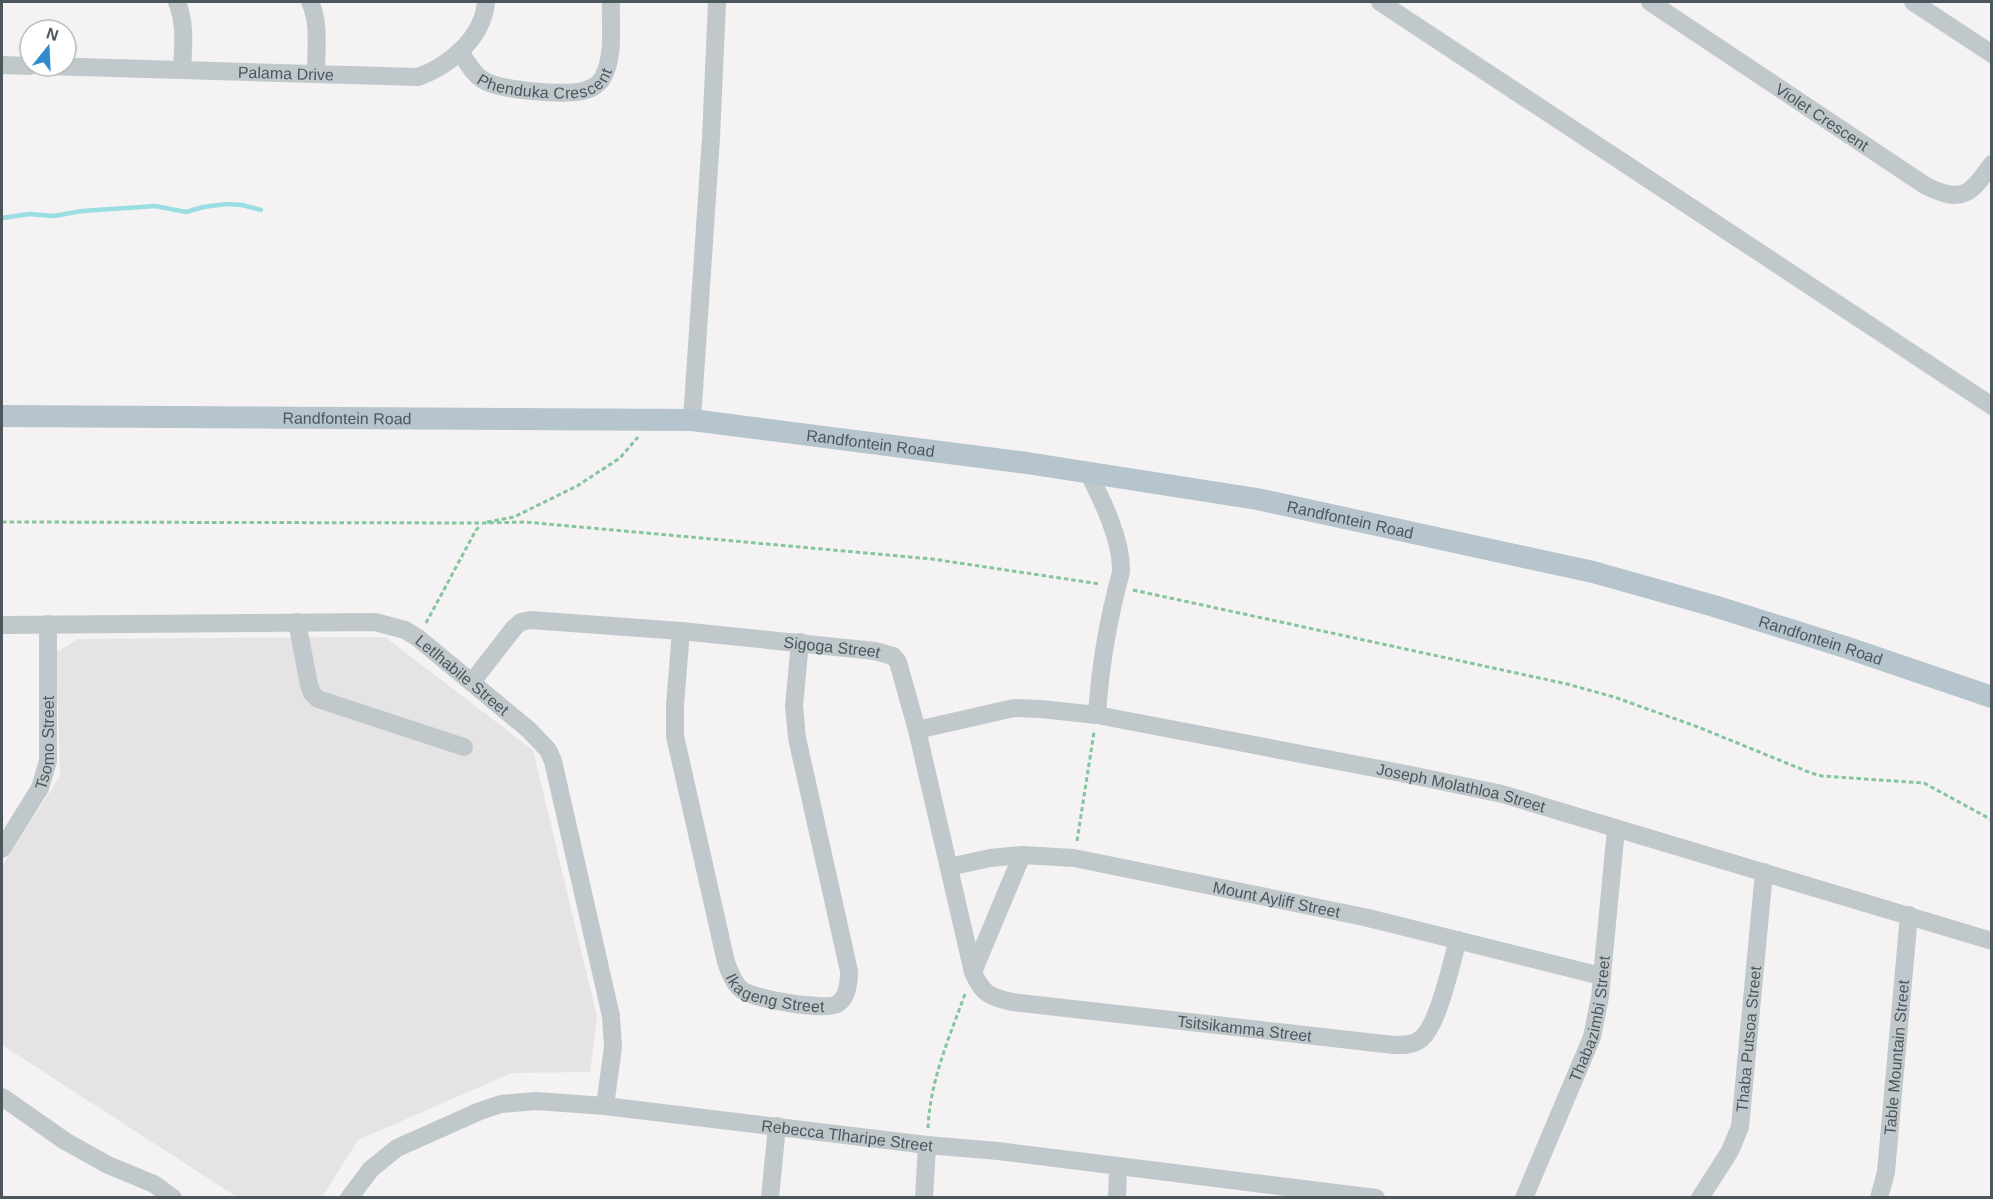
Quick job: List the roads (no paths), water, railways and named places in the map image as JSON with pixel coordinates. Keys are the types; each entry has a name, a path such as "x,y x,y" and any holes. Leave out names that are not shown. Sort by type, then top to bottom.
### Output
{"main road":[{"name":"Randfontein Road","path":"2,416 692,420 1088,472 1257,499 1593,572 1714,606 1992,697"}],"street":[{"path":"177,2 182,14 184,30 182,70"},
{"path":"310,2 315,23 316,74"},
{"name":"Palama Drive","path":"78,67 418,77 432,72 460,52 477,30 486,2"},
{"name":"Phenduka Crescent","path":"460,52 477,76 494,86 566,92 590,89 598,84 608,65 611,2"},
{"path":"692,420 711,138 717,2"},
{"path":"1380,2 1992,406"},
{"name":"Violet Crescent","path":"1650,2 1910,176 1938,192 1950,196 1974,189 1992,164"},
{"path":"1913,2 1992,54"},
{"path":"2,65 18,66"},
{"path":"1088,472 1101,499 1120,556 1121,572 1109,617 1100,668 1097,715"},
{"name":"Sigoga Street","path":"472,682 514,628 521,622 530,620 800,642 875,651 894,656 898,662 917,730 974,972"},
{"path":"297,622 309,685 312,693 318,699 464,747"},
{"name":"Letlhabile Street","path":"2,625 375,622 405,630 418,638 529,730 548,750 553,760 611,1016 613,1047 605,1106"},
{"name":"Tsomo Street","path":"2,849 40,788 48,761 48,624"},
{"name":"Ikageng Street","path":"681,631 675,736 726,962 740,989 749,995 767,1000 824,1006 835,1005 842,1000 849,983 849,970 794,722 800,642"},
{"name":"Joseph Molathloa Street","path":"917,730 1014,708 1097,715 1502,794 1992,941"},
{"name":"Thabazimbi Street","path":"1524,1197 1592,1037 1600,997 1616,829"},
{"path":"974,972 1022,855"},
{"name":"Mount Ayliff Street","path":"949,867 990,858 1022,855 1074,858 1364,917 1601,976"},
{"name":"Thaba Putsoa Street","path":"1700,1197 1730,1151 1740,1127 1764,872"},
{"name":"Table Mountain Street","path":"1880,1197 1886,1172 1909,915"},
{"name":"Tsitsikamma Street","path":"974,972 978,985 986,994 1012,1002 1394,1046 1410,1045 1422,1038 1434,1019 1458,940"},
{"path":"2,1097 64,1141 108,1166 154,1184 173,1197"},
{"name":"Rebecca Tlharipe Street","path":"349,1197 371,1169 397,1148 480,1111 501,1104 536,1101 605,1106 927,1145 998,1151 1306,1193 1376,1197"},
{"path":"770,1197 777,1126"},
{"path":"924,1197 927,1145"},
{"path":"1117,1197 1118,1167"}],"waterway":[{"path":"2,218 29,214 54,216 82,211 155,206 186,212 227,204 261,210"}]}
